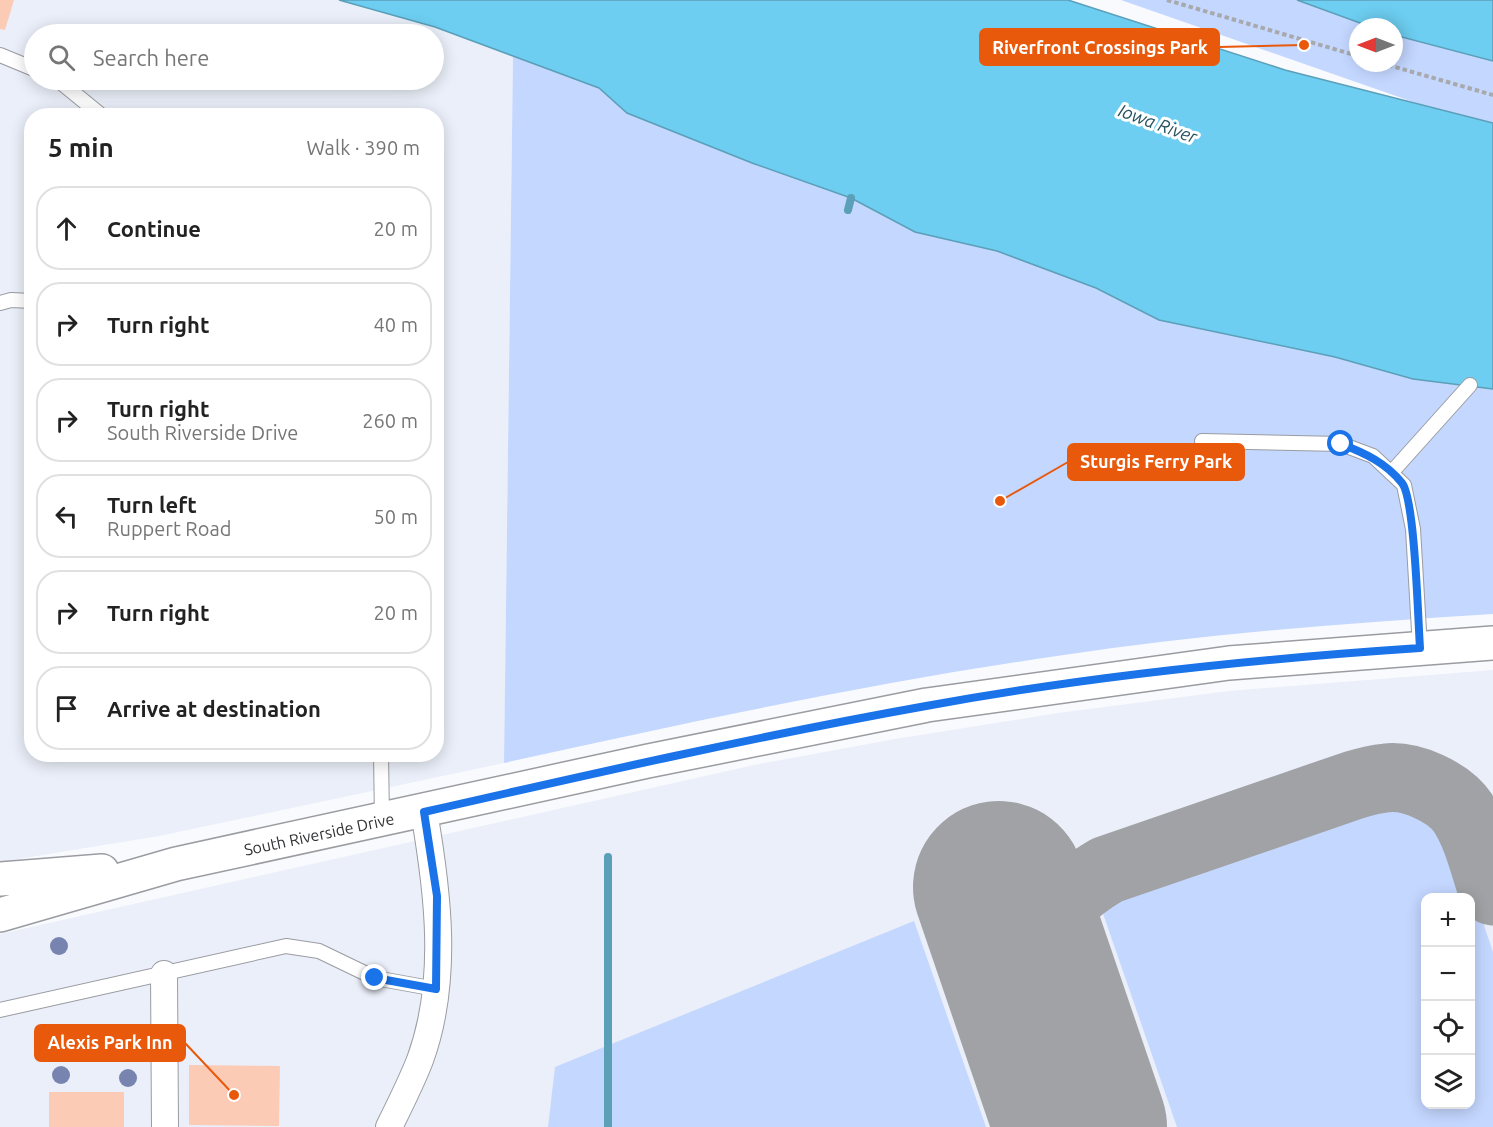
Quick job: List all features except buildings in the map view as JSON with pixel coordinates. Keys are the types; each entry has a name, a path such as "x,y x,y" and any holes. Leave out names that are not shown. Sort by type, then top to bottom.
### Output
{"main road":[{"name":"South Riverside Drive","path":"0,915 176,864 424,812 648,761 927,705 1229,663 1493,643"},
{"name":"South Riverside Drive","path":"0,879 176,864"}],"street":[{"path":"389,1127 420,1060 436,989 437,896 424,812"},
{"path":"164,974 165,1127"}],"lane":[{"path":"0,55 24,65"},
{"path":"70,90 92,108"},
{"path":"0,303 11,300 24,301"},
{"path":"1391,473 1470,385"},
{"path":"1202,441 1341,444 1373,456 1404,485 1413,530 1420,648"},
{"path":"381,762 382,821"},
{"path":"0,1010 286,946 319,951 375,978 436,989"}],"path":[{"path":"1167,0 1349,53"},
{"path":"1403,69 1493,95"}],"shaded area":[{"path":"0,0 339,0 424,24 24,24 24,90 444,90 444,30 513,55 504,763 159,836 0,862"},
{"path":"1121,0 1493,0 1493,123 1416,103"},
{"path":"513,55 599,88 627,113 752,163 851,198 915,232 997,251 1096,288 1159,320 1335,357 1413,379 1493,389 1493,614 1275,630 1166,641 1057,656 918,678 780,704 504,763"},
{"path":"1493,670 1493,1127 0,1127 0,934 754,765 895,739 1058,713 1229,691"},
{"path":"1401,805 1416,812 1442,832 1468,893 1421,893 1421,1109 1475,1109 1475,899 1493,952 1493,1127 1177,1127 1100,905 1109,894 1128,885 1263,838 1331,818"},
{"path":"914,921 986,1127 548,1127 555,1067"}],"water":[{"name":"Iowa River","path":"339,0 1068,0 1285,70 1493,123 1493,389 1413,379 1335,357 1159,320 1096,288 997,251 915,232 851,198 752,163 627,113 599,88 444,30 444,24 424,24"},
{"path":"1297,0 1493,0 1493,61 1403,37 1403,18 1349,19"}],"waterway":[{"path":"848,210 851,198"},
{"path":"608,857 608,1127"}],"taxiway":[{"path":"1038,1002 1034,966 1045,931 1060,907 1094,878 1107,870 1354,785 1382,778 1418,782 1429,786 1457,805 1473,831 1493,891"}],"runway":[{"path":"999,887 1081,1127"}],"place":[{"name":"Riverfront Crossings Park","path":"1304,45"},
{"name":"Sturgis Ferry Park","path":"1000,501"},
{"name":"Alexis Park Inn","path":"234,1095"}],"route":[{"path":"375,978 436,989 437,896 424,812 648,761 927,705 1229,663 1420,648 1413,530 1404,485 1373,456 1341,444"}]}
